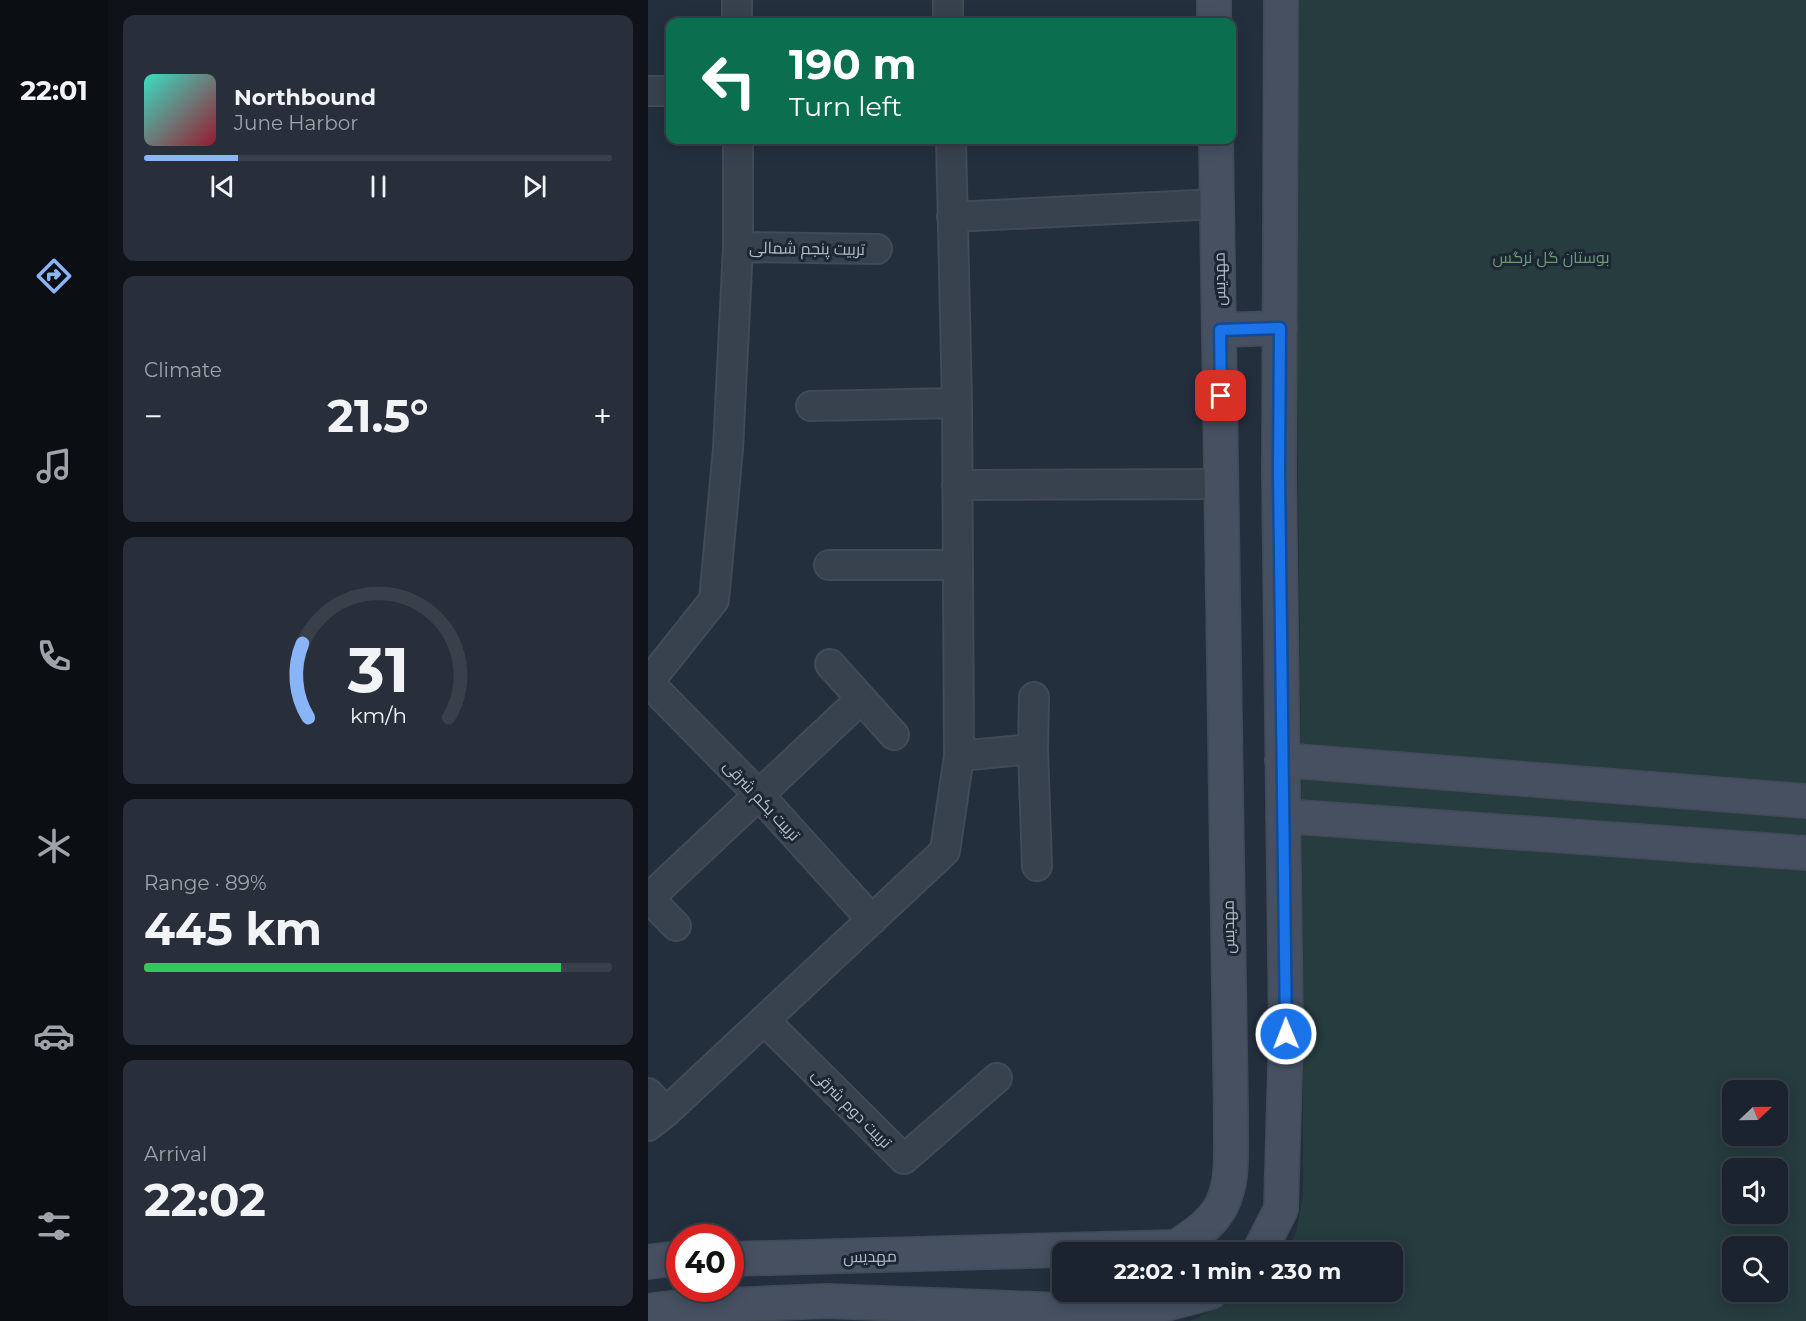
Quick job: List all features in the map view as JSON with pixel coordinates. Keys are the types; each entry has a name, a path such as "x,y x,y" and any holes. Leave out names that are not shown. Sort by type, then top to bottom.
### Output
{"street":[{"path":"737,0 738,18"},
{"path":"948,0 948,18"},
{"path":"1214,0 1214,18"},
{"path":"1264,1242 1281,1209 1286,1034 1282,760 1281,0"},
{"path":"648,92 666,91"},
{"path":"648,683 714,600 728,449 738,247 738,144"},
{"path":"654,1110 764,1020 945,851 959,756 957,403 951,144"},
{"name":"مهدیس","path":"744,1259 1176,1247 1199,1231 1216,1214 1227,1192 1231,1117 1216,144"},
{"path":"952,217 1217,204"},
{"name":"تربیت پنجم شمالی","path":"738,247 877,249"},
{"path":"1220,330 1280,328"},
{"path":"811,406 957,403"},
{"path":"957,485 1222,484"},
{"path":"829,565 958,566"},
{"path":"830,664 894,735"},
{"name":"تربیت یکم شرقی","path":"648,683 759,795 872,920"},
{"path":"1034,697 1033,749 1037,866"},
{"path":"676,926 649,898 861,699"},
{"path":"959,756 1033,749"},
{"path":"1282,760 1806,801"},
{"path":"1283,816 1806,853"},
{"name":"تربیت دوم شرقی","path":"764,1020 904,1159 997,1078"},
{"path":"648,1262 666,1260"},
{"path":"648,1311 679,1306 827,1300 1062,1310 1162,1305 1173,1302"}],"green space":[{"name":"بوستان گل نرگس","path":"1293,0 1806,0 1806,1321 1190,1321 1231,1302 1403,1302 1403,1242 1292,1242 1296,1232 1303,1197"}],"route":[{"path":"1221,396 1220,330 1280,328 1279,472 1286,1034"}]}
